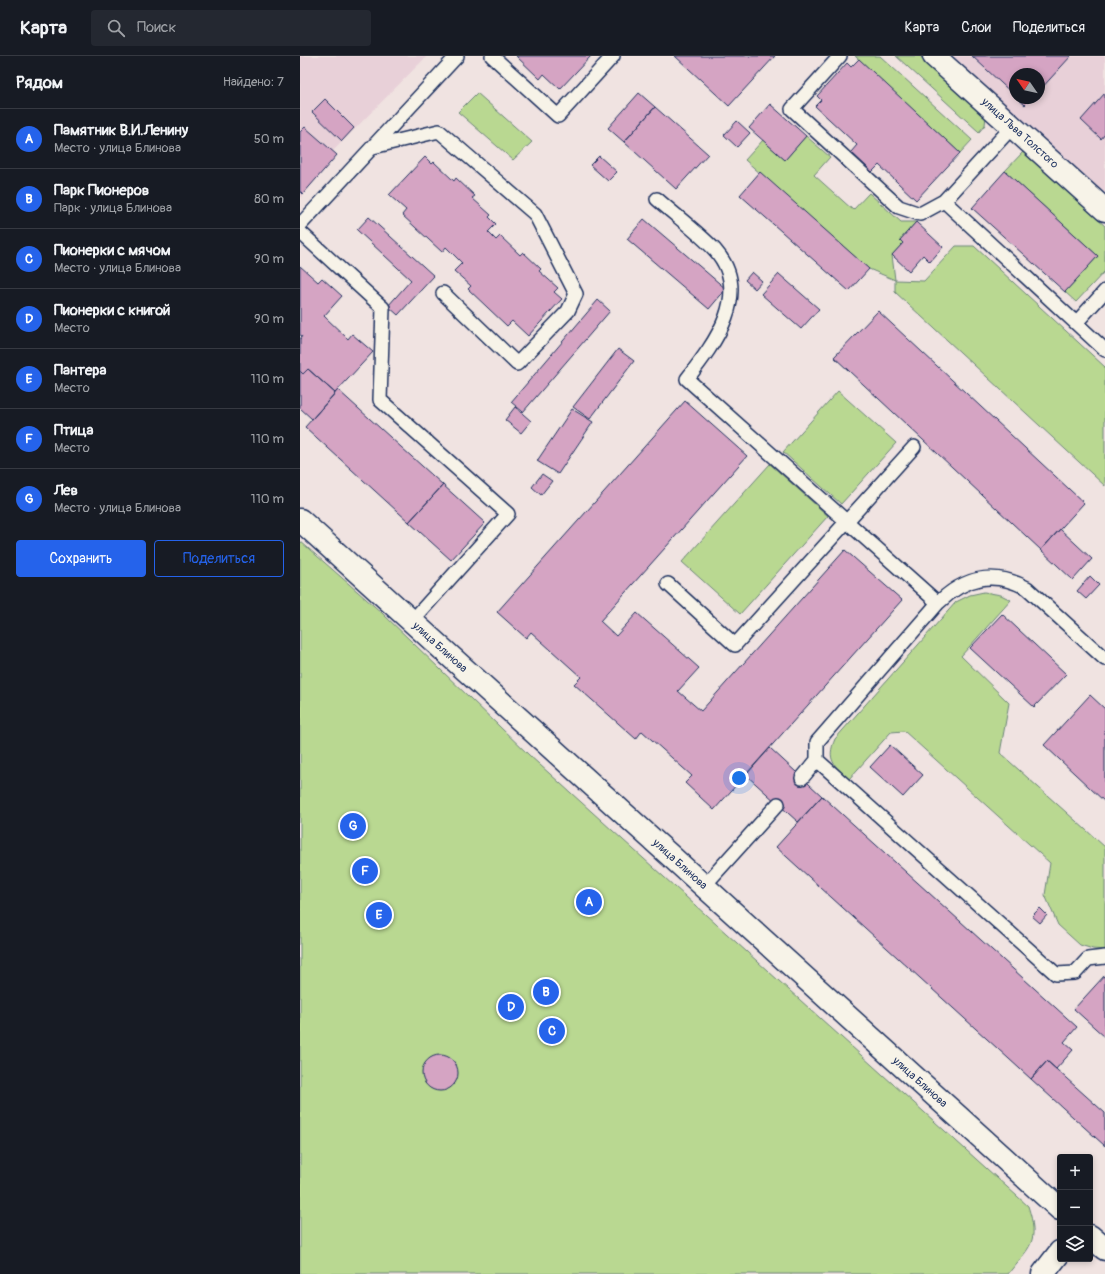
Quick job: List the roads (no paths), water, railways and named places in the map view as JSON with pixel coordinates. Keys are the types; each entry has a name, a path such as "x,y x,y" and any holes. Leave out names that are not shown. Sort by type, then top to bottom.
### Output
{"street":[{"name":"улица Льва Толстого","path":"934,56 1104,208"},
{"name":"улица Блинова","path":"300,520 1057,1206"},
{"path":"1043,1274 1057,1256"}],"lane":[{"path":"300,225 458,56"},
{"path":"492,56 558,116 613,56"},
{"path":"840,56 792,109 899,207 920,214 944,201 1013,126"},
{"path":"373,147 439,132 535,214 576,294 568,311 517,364 443,293"},
{"path":"657,199 715,251 727,269 732,292 726,319 709,351 687,379 938,603"},
{"path":"944,201 1105,350"},
{"path":"300,232 383,308 380,400 508,514 412,621"},
{"path":"1076,323 1105,291"},
{"path":"668,584 735,645 914,446"},
{"path":"1105,659 1027,588 1013,581 998,577 981,578 965,583 950,592 938,603 816,742 818,760 1056,974 1075,972 1088,959 1105,957"},
{"path":"802,778 818,760"},
{"path":"704,886 778,804"}],"place":[{"name":"Лев","path":"353,826"},
{"name":"Птица","path":"365,871"},
{"name":"Памятник В.И.Ленину","path":"589,902"},
{"name":"Пантера","path":"379,915"},
{"name":"Парк Пионеров","path":"546,992"},
{"name":"Пионерки с книгой","path":"511,1007"},
{"name":"Пионерки с мячом","path":"552,1031"}]}
